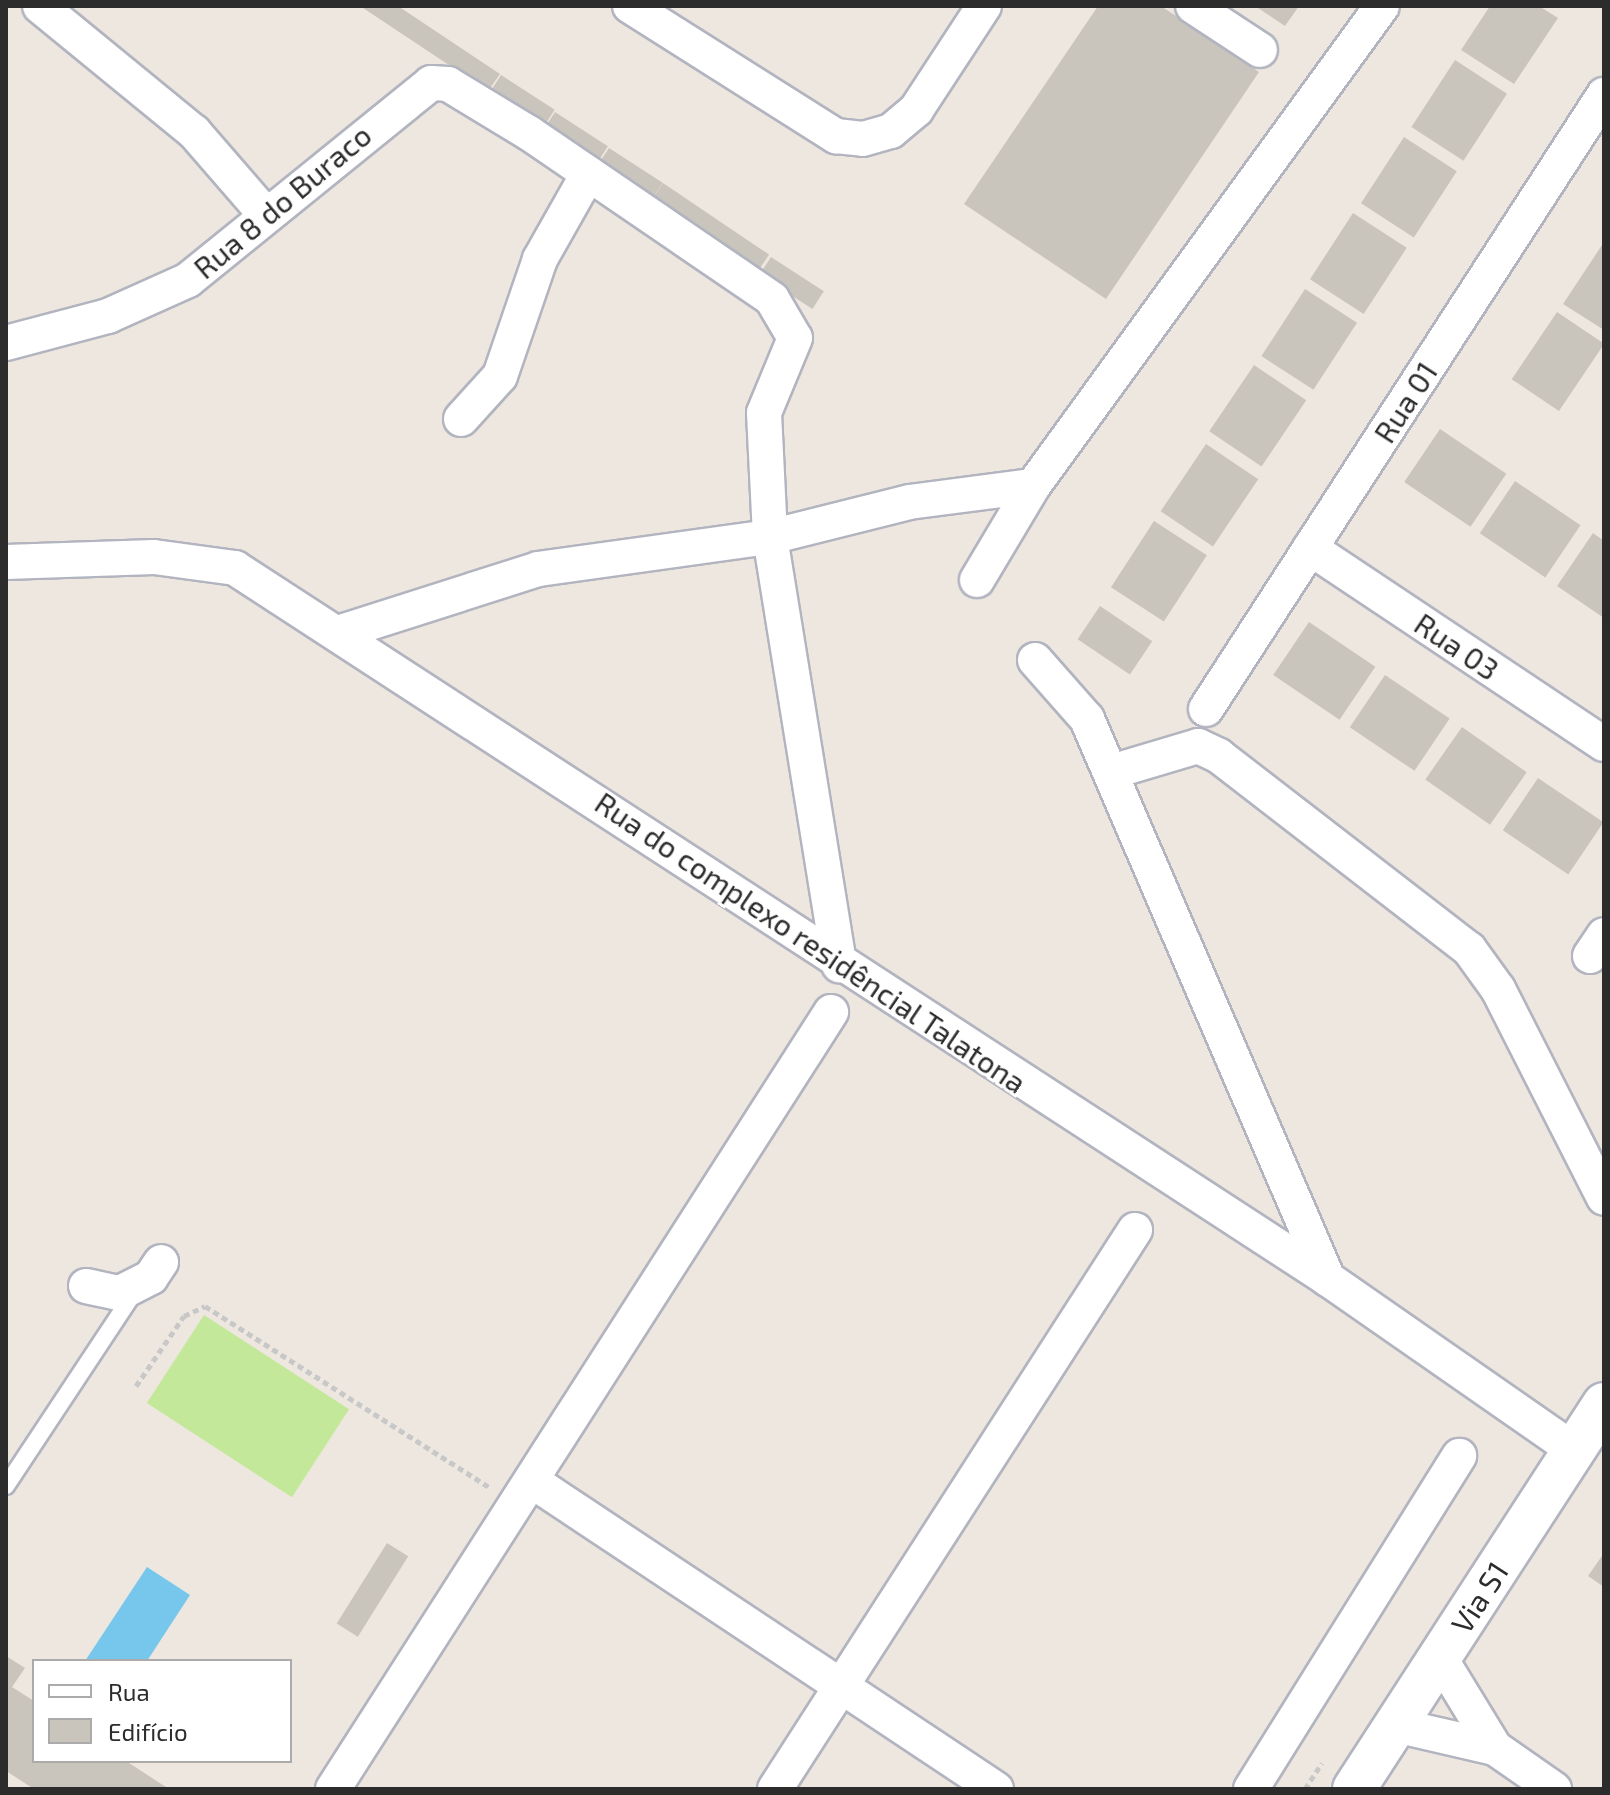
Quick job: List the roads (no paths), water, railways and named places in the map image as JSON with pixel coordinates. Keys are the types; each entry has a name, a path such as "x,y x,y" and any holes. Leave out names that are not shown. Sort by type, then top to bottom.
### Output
{"street":[{"path":"40,6 194,132 266,215"},
{"path":"630,6 836,136 863,139 891,131 916,110 984,6"},
{"path":"1193,6 1260,50"},
{"path":"977,580 1033,486 1382,6"},
{"name":"Rua 8 do Buraco","path":"6,343 108,316 188,280 414,91 448,84 588,174"},
{"name":"Rua 01","path":"1206,709 1604,95"},
{"path":"461,419 500,376 540,259 588,174 788,317 795,338 764,413 770,537 839,965"},
{"path":"338,633 538,569 770,537 909,502 1033,486"},
{"name":"Rua 03","path":"1310,548 1604,744"},
{"name":"Rua do complexo residêncial Talatona","path":"6,562 202,560 235,568 839,965 1328,1279 1574,1450"},
{"path":"1035,660 1087,719 1328,1279"},
{"path":"1111,772 1198,746 1219,756 1469,949 1498,989 1604,1198"},
{"path":"333,1789 831,1012"},
{"path":"775,1789 1135,1230"},
{"path":"86,1286 120,1293 137,1287 161,1262"},
{"name":"Via S1","path":"1354,1789 1604,1404"},
{"path":"1251,1789 1459,1456"},
{"path":"532,1481 996,1789"},
{"path":"1440,1658 1495,1748"},
{"path":"1395,1725 1495,1748 1554,1789"}],"lane":[{"path":"6,1486 137,1287"}],"water":[{"path":"147,1567 190,1595 148,1659 86,1659"}]}
